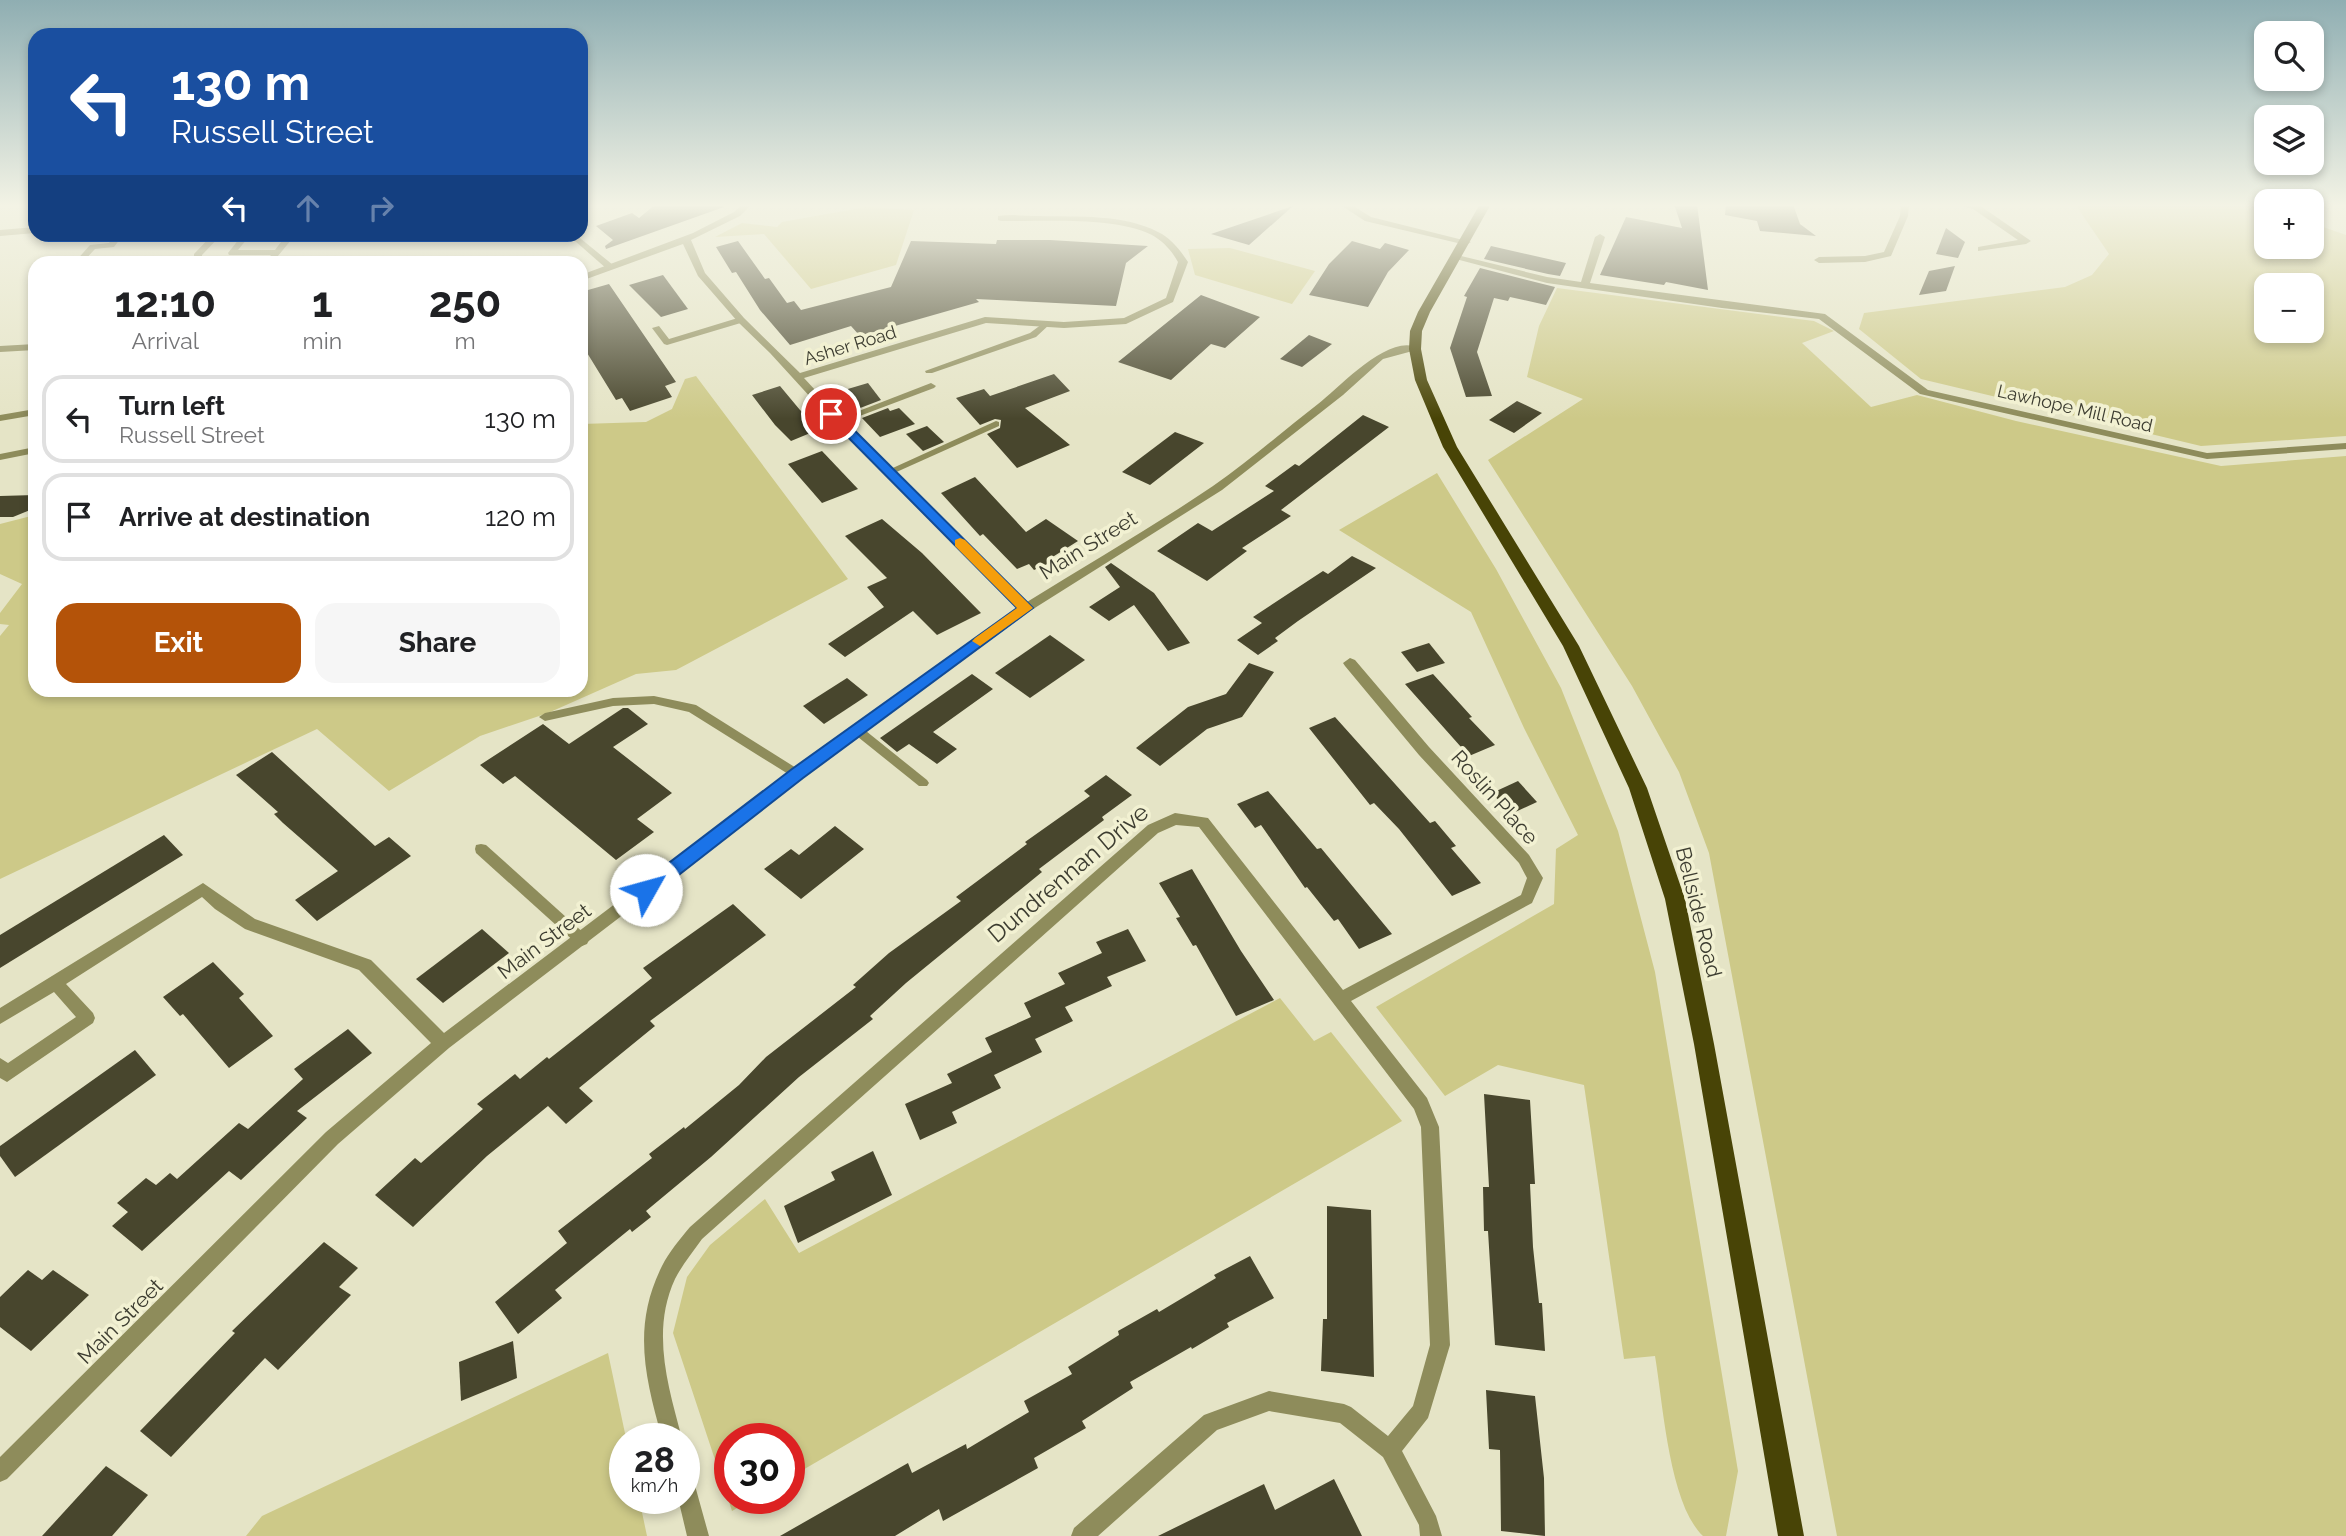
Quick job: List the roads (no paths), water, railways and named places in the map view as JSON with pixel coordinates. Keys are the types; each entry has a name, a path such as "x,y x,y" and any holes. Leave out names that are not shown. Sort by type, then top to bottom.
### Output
{"main road":[{"path":"1415,349 1416,331 1424,312 1446,276"},
{"name":"Bellside Road","path":"1415,349 1421,380 1440,427 1571,646 1639,788 1675,900 1704,1044 1791,1536"}],"street":[{"path":"702,276 838,421 1026,608"},
{"name":"Asher Road","path":"797,377 985,320 1046,324 1126,321 1170,299 1178,276"},
{"path":"1529,276 1585,285 1588,276"},
{"name":"Lawhope Mill Road","path":"1585,285 1822,316 1924,392 2207,456 2346,446"},
{"path":"0,349 28,347"},
{"name":"Main Street","path":"0,1472 332,1138 443,1043 797,774 1026,608 1219,488 1380,357 1402,349 1415,349"},
{"path":"0,418 28,413"},
{"path":"0,457 28,451"},
{"name":"Roslin Place","path":"1339,1000 1527,899 1535,878 1524,859 1424,751 1350,663"},
{"name":"Dundrennan Drive","path":"669,1423 651,1351 654,1313 668,1273 696,1233 1153,829 1175,819 1203,822 1421,1104 1430,1127 1440,1346 1421,1411 1390,1450"},
{"path":"0,1017 203,889 220,905 250,924 365,965 443,1043"},
{"path":"0,1066 7,1074 87,1018 55,982"},
{"path":"1082,1536 1211,1422 1269,1401 1344,1414 1390,1450 1429,1522 1431,1536"},
{"path":"692,1514 698,1536"}],"lane":[{"path":"656,328 667,342 741,320"},
{"path":"929,371 1032,335 1046,324"},
{"path":"838,421 931,386"},
{"path":"889,472 996,424"},
{"path":"545,717 613,702 654,700 692,708 797,774"},
{"path":"857,730 923,783"},
{"path":"481,849 582,940"}]}
